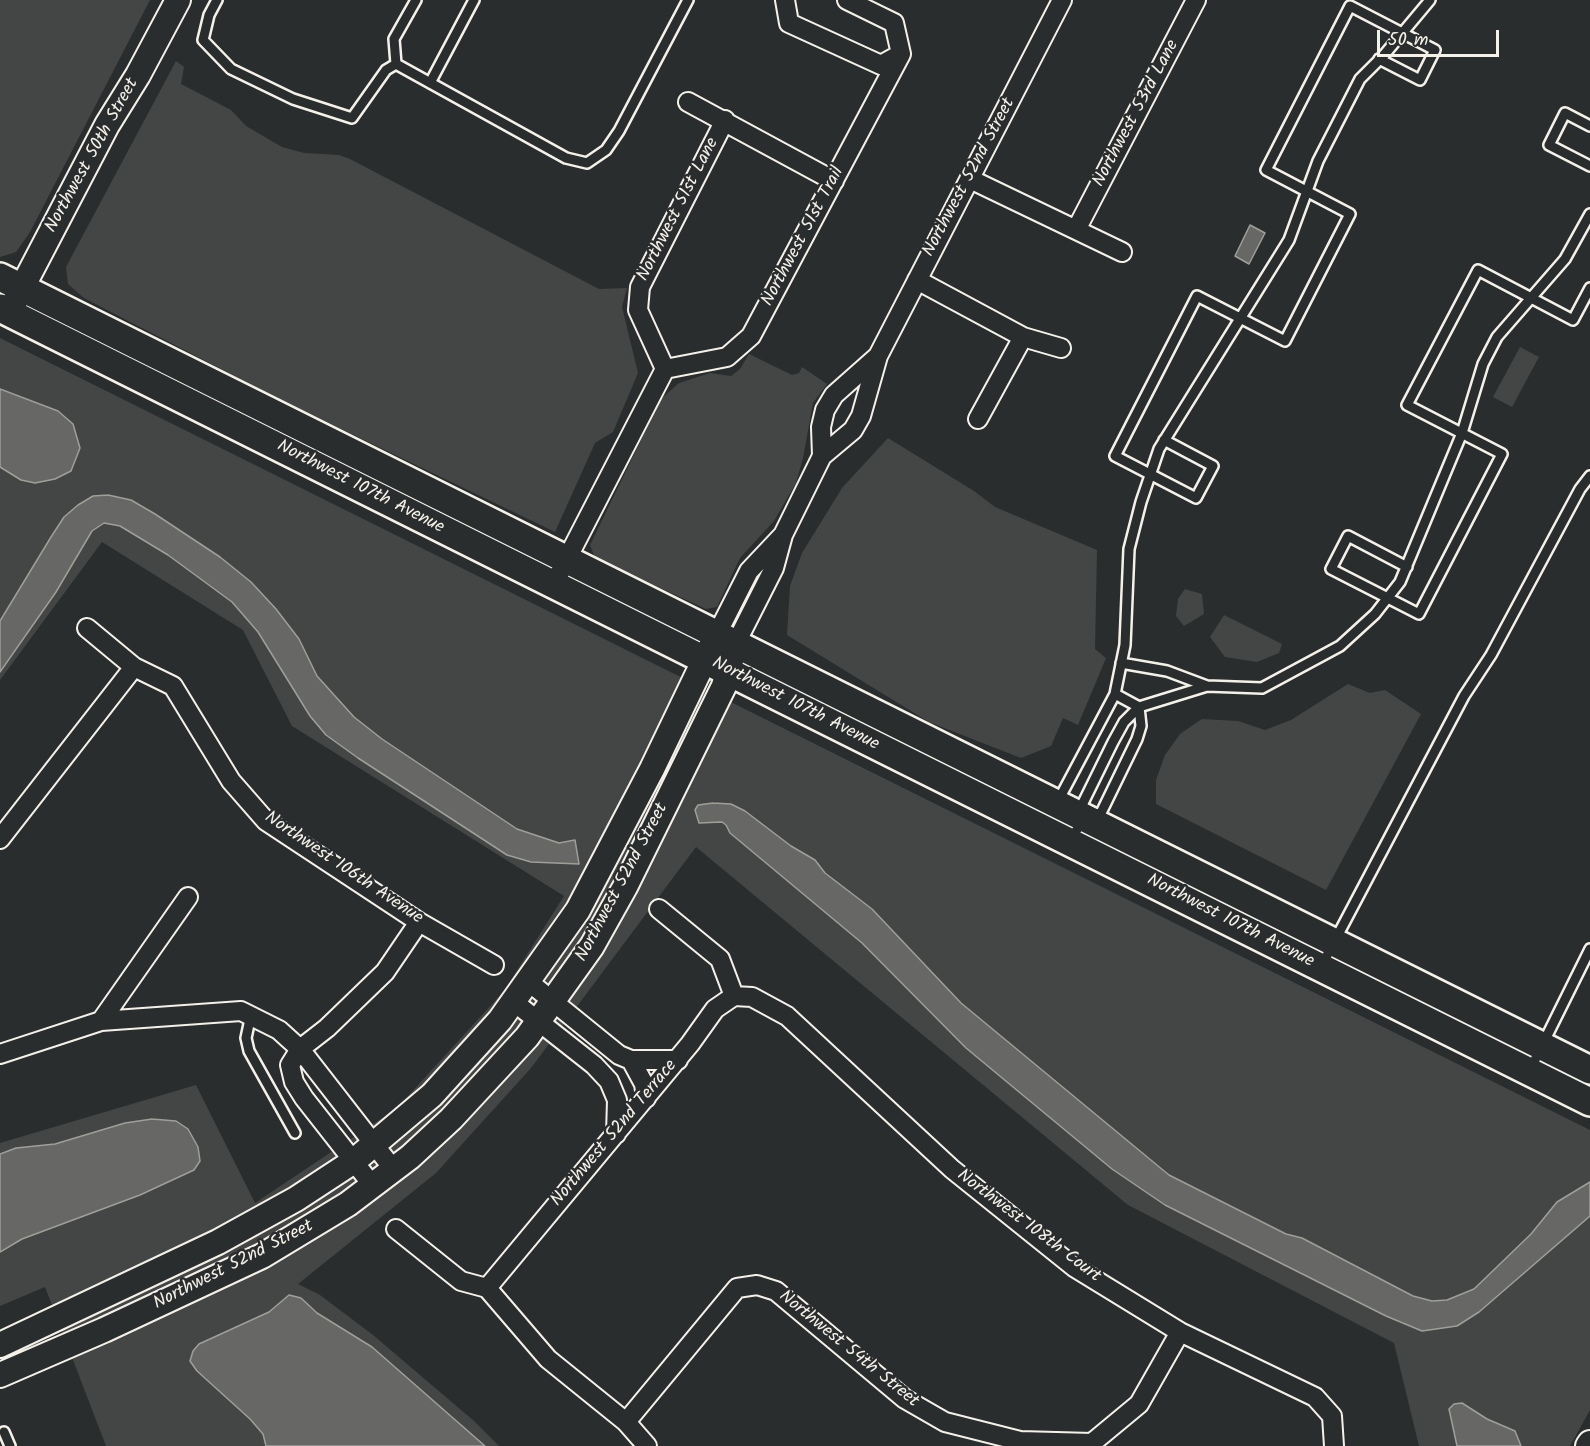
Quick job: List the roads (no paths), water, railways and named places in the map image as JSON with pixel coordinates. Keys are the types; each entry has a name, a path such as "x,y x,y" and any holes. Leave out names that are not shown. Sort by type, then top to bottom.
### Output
{"main road":[{"name":"Northwest 107th Avenue","path":"11,282 727,639 1050,816 1069,842 1590,1102"},
{"name":"Northwest 107th Avenue","path":"4,310 717,666 1050,816 1084,818 1590,1070"}],"street":[{"name":"Northwest 50th Street","path":"4,310 11,282 138,75 178,0"},
{"path":"785,0 789,23 881,65 902,54 894,23 848,0"},
{"name":"Northwest 52nd Street","path":"0,1345 218,1242 296,1199 354,1161 456,1071 514,1002 590,890 717,666 749,571 783,535 822,456 854,430 866,404 878,356 1062,0"},
{"name":"Northwest 53rd Lane","path":"1077,228 1196,0"},
{"name":"Northwest 51st Trail","path":"664,369 727,357 751,336 902,54"},
{"path":"688,102 834,181"},
{"name":"Northwest 51st Lane","path":"664,369 638,310 640,287 725,120"},
{"path":"970,179 1077,228 1122,252"},
{"path":"917,280 1023,337 1061,348"},
{"path":"978,419 1023,337"},
{"name":"Northwest 52nd Street","path":"822,456 821,427 825,410 841,389 878,356"},
{"path":"554,584 664,369"},
{"path":"841,389 850,392 866,404"},
{"name":"Northwest 106th Avenue","path":"87,628 134,666 173,686 231,781 266,820 418,922 494,965"},
{"path":"0,839 134,666"},
{"name":"Northwest 52nd Street","path":"0,1375 104,1330 262,1256 318,1224 394,1170 465,1106 504,1065 554,1002 592,946 617,903 724,686 717,666"},
{"path":"101,1022 188,897"},
{"path":"659,909 720,959 743,997"},
{"path":"373,1186 310,1104 291,1072 294,1057 300,1049 327,1028 385,972 418,922"},
{"path":"514,1002 622,1093 646,1098 644,1084 626,1057 529,982"},
{"name":"Northwest 52nd Terrace","path":"487,1288 678,1060 715,1009 743,997"},
{"name":"Northwest 108th Court","path":"743,997 787,1016 952,1169 1074,1267 1180,1332 1315,1397 1332,1416 1334,1446"},
{"path":"0,1054 101,1022 241,1011 279,1030 300,1049 394,1170"},
{"path":"626,1057 678,1060"},
{"path":"609,1081 626,1057"},
{"path":"609,1081 618,1113 616,1134"},
{"path":"310,1104 330,1089"},
{"path":"396,1229 461,1281 487,1288 548,1359 626,1422 647,1446"},
{"name":"Northwest 54th Street","path":"626,1422 737,1288 757,1285 776,1291 905,1400 945,1422 1020,1442 1092,1443 1139,1404 1180,1332"}],"lane":[{"path":"217,0 209,15 203,40 231,69 293,99 352,118 386,70 396,64"},
{"path":"396,64 394,39 416,0"},
{"path":"430,83 474,0"},
{"path":"396,64 566,159 587,163 606,150 619,130 687,3 675,0"},
{"path":"1050,816 1115,694 1125,645 1129,549 1150,474 1164,440 1289,240 1318,161 1360,79 1430,0"},
{"path":"1164,440 1213,466 1196,498 1115,456 1197,296 1285,342 1350,214 1266,170 1350,6 1435,50 1420,80 1379,59"},
{"path":"1590,126 1565,113 1549,145 1590,166"},
{"path":"1121,663 1167,671 1207,686 1262,688 1340,646 1388,598 1400,582 1462,433 1483,364 1497,337 1565,259 1590,214"},
{"path":"1407,567 1348,536 1331,569 1419,614 1502,454 1407,405 1478,270 1573,320 1590,288"},
{"path":"1321,967 1464,696 1491,655 1580,489 1590,476"},
{"path":"1069,842 1084,818 1083,803 1124,722 1139,707 1207,686"},
{"path":"1115,694 1139,707"},
{"path":"1084,818 1101,813 1119,779 1141,726 1139,707"},
{"path":"1095,732 1113,742"},
{"path":"1529,1072 1590,949"},
{"path":"254,1017 249,1024 246,1038 249,1051 295,1133"},
{"path":"4,1432 10,1446"}]}
